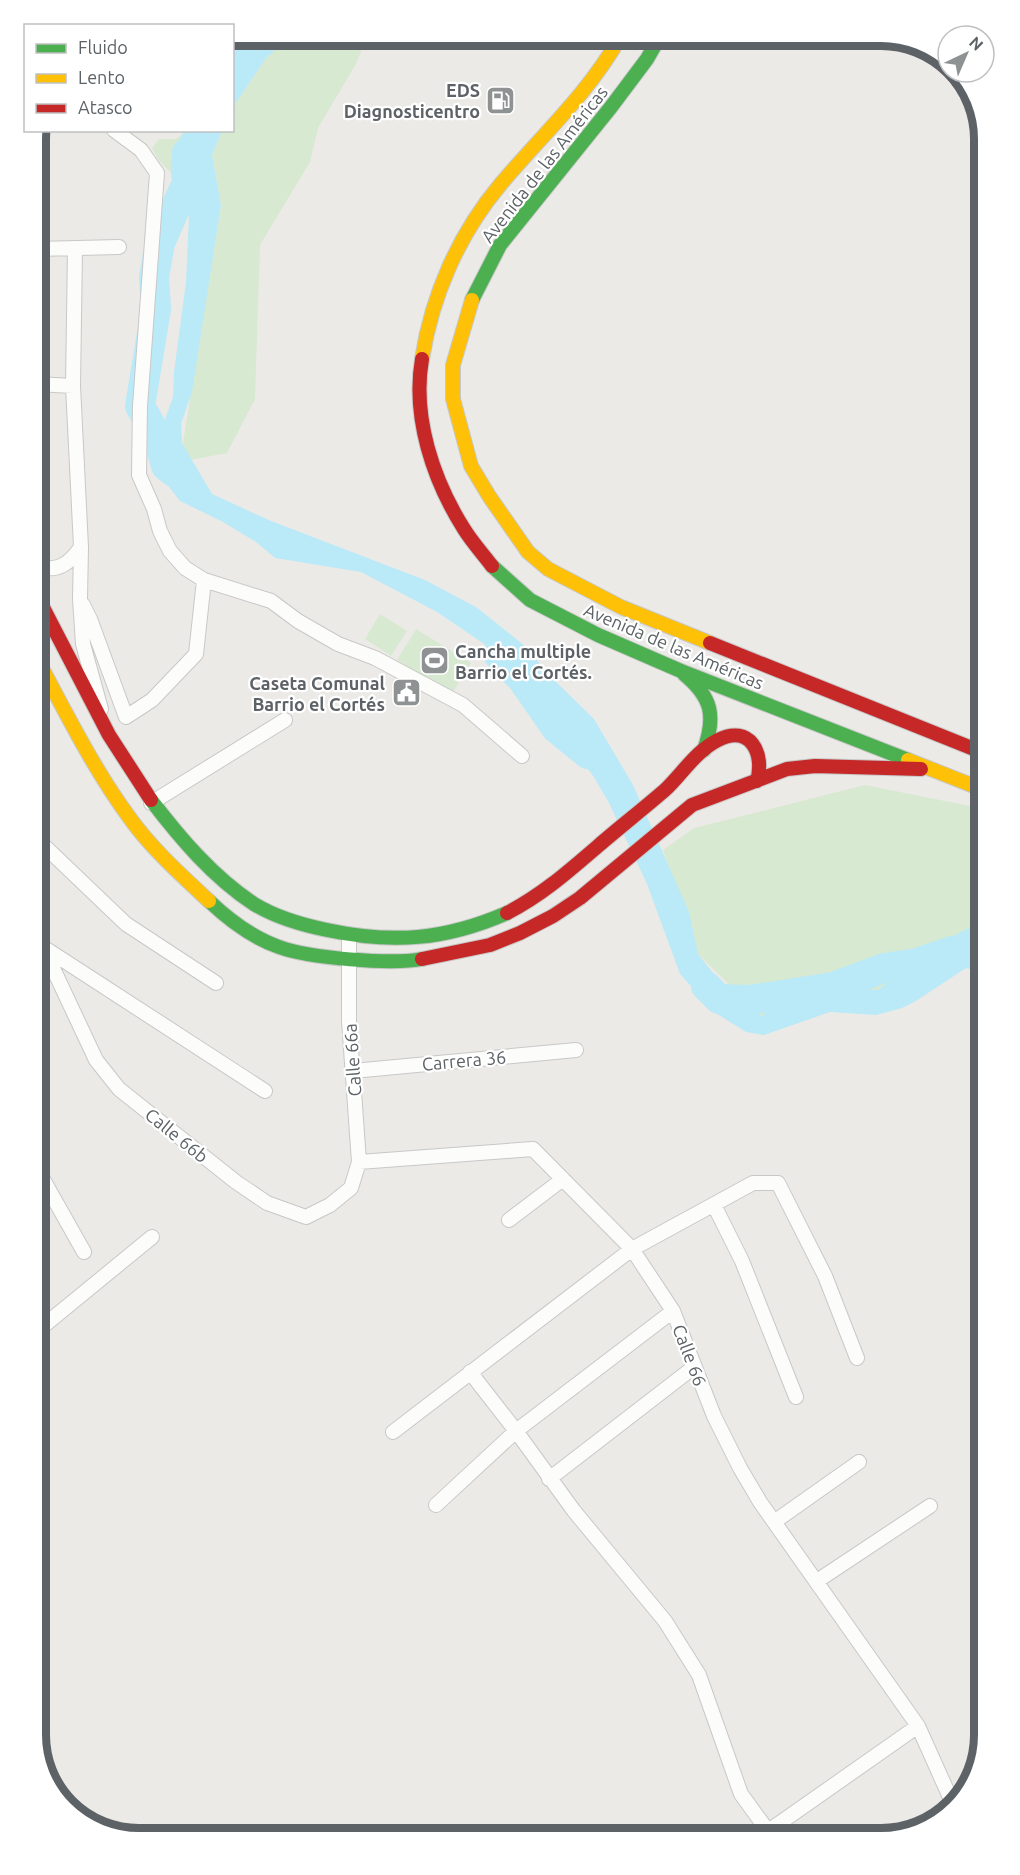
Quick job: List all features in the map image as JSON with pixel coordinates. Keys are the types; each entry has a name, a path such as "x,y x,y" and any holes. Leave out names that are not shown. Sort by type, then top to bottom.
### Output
{"main road":[{"name":"Avenida de las Américas","path":"615,47 589,87 489,199 471,225 442,282 427,322 420,395 422,431 433,473 453,514 474,546 501,577 529,600 595,635 974,786"},
{"name":"Avenida de las Américas","path":"654,47 648,59 611,107 500,245 471,302 453,366 453,399 471,466 528,552 548,569 621,606 974,749"},
{"path":"47,615 122,759 151,803 193,851 227,885 264,909 290,921 349,935 397,940 453,932 509,912 535,897 563,876 673,782 704,750 724,737 734,736 752,743 762,760 757,781"},
{"path":"679,670 693,680 710,704 711,730 704,750"},
{"path":"47,677 84,745 129,818 176,871 213,905 250,933 279,947 348,958 394,962 416,960 490,945 520,933 580,898 692,806 787,769 815,766 931,769"}],"street":[{"path":"117,132 141,150 157,173 140,406 138,475 170,551 185,568 204,580 272,601 298,621 338,644 375,658 463,705 522,756"},
{"path":"47,249 119,247"},
{"path":"75,249 73,386 81,547 80,599 83,644 107,731"},
{"path":"47,385 73,386"},
{"path":"47,569 60,566 73,559 81,547"},
{"path":"80,599 90,619 126,717 152,700 196,654 204,580"},
{"path":"151,803 285,720"},
{"path":"47,849 126,924 216,983"},
{"name":"Calle 66a","path":"349,935 352,1071 359,1162"},
{"path":"47,948 265,1091"},
{"name":"Calle 66b","path":"47,958 96,1060 119,1089 236,1182 267,1203 306,1217 330,1204 351,1188 359,1162"},
{"name":"Carrera 36","path":"352,1071 576,1050"},
{"name":"Calle 66","path":"359,1162 533,1149 632,1249 673,1311 722,1432 760,1502 918,1726 950,1797"},
{"path":"509,1220 563,1179"},
{"path":"393,1432 632,1249 753,1183 778,1183 825,1276 857,1358"},
{"path":"47,1188 84,1252"},
{"path":"714,1205 742,1261 796,1397"},
{"path":"47,1323 152,1237"},
{"path":"436,1505 516,1431 673,1311"},
{"path":"549,1479 694,1367"},
{"path":"470,1372 516,1431 549,1479 665,1620 699,1675 741,1794 758,1828"},
{"path":"774,1522 859,1462"},
{"path":"817,1581 930,1506"},
{"path":"772,1828 918,1726"}],"green space":[{"path":"238,47 249,47 234,75 234,56"},
{"path":"274,47 363,47 356,64 318,128 310,162 260,245 255,399 227,453 180,462 221,205 212,155 222,132 234,132 234,106"},
{"path":"185,132 201,132 188,160 189,192 181,196 173,193 171,173 158,159 152,148 159,139 176,139"},
{"path":"380,614 407,631 391,656 365,639"},
{"name":"Cancha multiple Barrio el Cortés.","path":"416,629 471,663 452,694 397,660"},
{"path":"865,785 974,807 974,928 878,990 761,1016 698,954 663,850 694,828"}],"water":[{"path":"249,47 274,47 234,106 234,75"},
{"path":"201,132 222,132 212,155 221,205 192,392 181,424 182,443 212,494 271,521 425,580 476,607 525,646 550,676 594,719 633,785 689,912 698,954 725,988 761,1016 804,993 833,987 878,990 944,941 974,925 974,963 902,1008 876,1015 830,1012 764,1035 746,1032 714,1012 680,974 647,884 609,803 594,777 522,679 496,652 437,612 361,572 275,558 256,542 223,522 180,501 169,487 158,464 158,439 173,397 174,372 186,282 189,192 186,171 191,150"}],"waterway":[{"path":"234,74 246,55 256,47"},
{"path":"175,473 166,466 158,438 140,406 156,309 154,277 160,243 183,191 189,192 186,171 187,153 201,132"},
{"path":"498,654 522,679 556,728 588,754"},
{"path":"706,986 719,999 750,1000 833,987 884,968 917,963 952,951 974,954"}],"traffic: fast":[{"path":"472,300 500,245 611,107 654,47"},
{"path":"492,566 530,600 598,635 681,671 908,760"},
{"path":"684,674 701,691 709,708 710,727 704,750"},
{"path":"151,800 186,842 225,882 254,904 290,920 351,934 397,938 440,934 462,929 507,913"},
{"path":"209,901 250,933 292,951 371,961 422,959"}],"traffic: slow":[{"path":"422,359 440,289 449,266 472,224 500,185 593,79 614,47"},
{"path":"472,300 453,365 453,399 471,466 489,496 528,552 548,569 621,607 710,643"},
{"path":"47,677 91,759 129,817 157,850 209,901"},
{"path":"908,760 974,786"}],"traffic: jam":[{"path":"422,359 420,403 434,469 464,529 492,566"},
{"path":"47,615 109,735 151,800"},
{"path":"710,643 974,749"},
{"path":"507,913 566,873 665,790 696,756 718,740 729,736 739,736 752,744 759,761 757,781"},
{"path":"422,959 490,945 553,916 580,898 692,805 787,769 815,766 921,769"}],"place":[{"name":"EDS Diagnosticentro","path":"501,100"},
{"name":"Cancha multiple Barrio el Cortés.","path":"434,661"},
{"name":"Caseta Comunal Barrio el Cortés","path":"406,693"}]}
